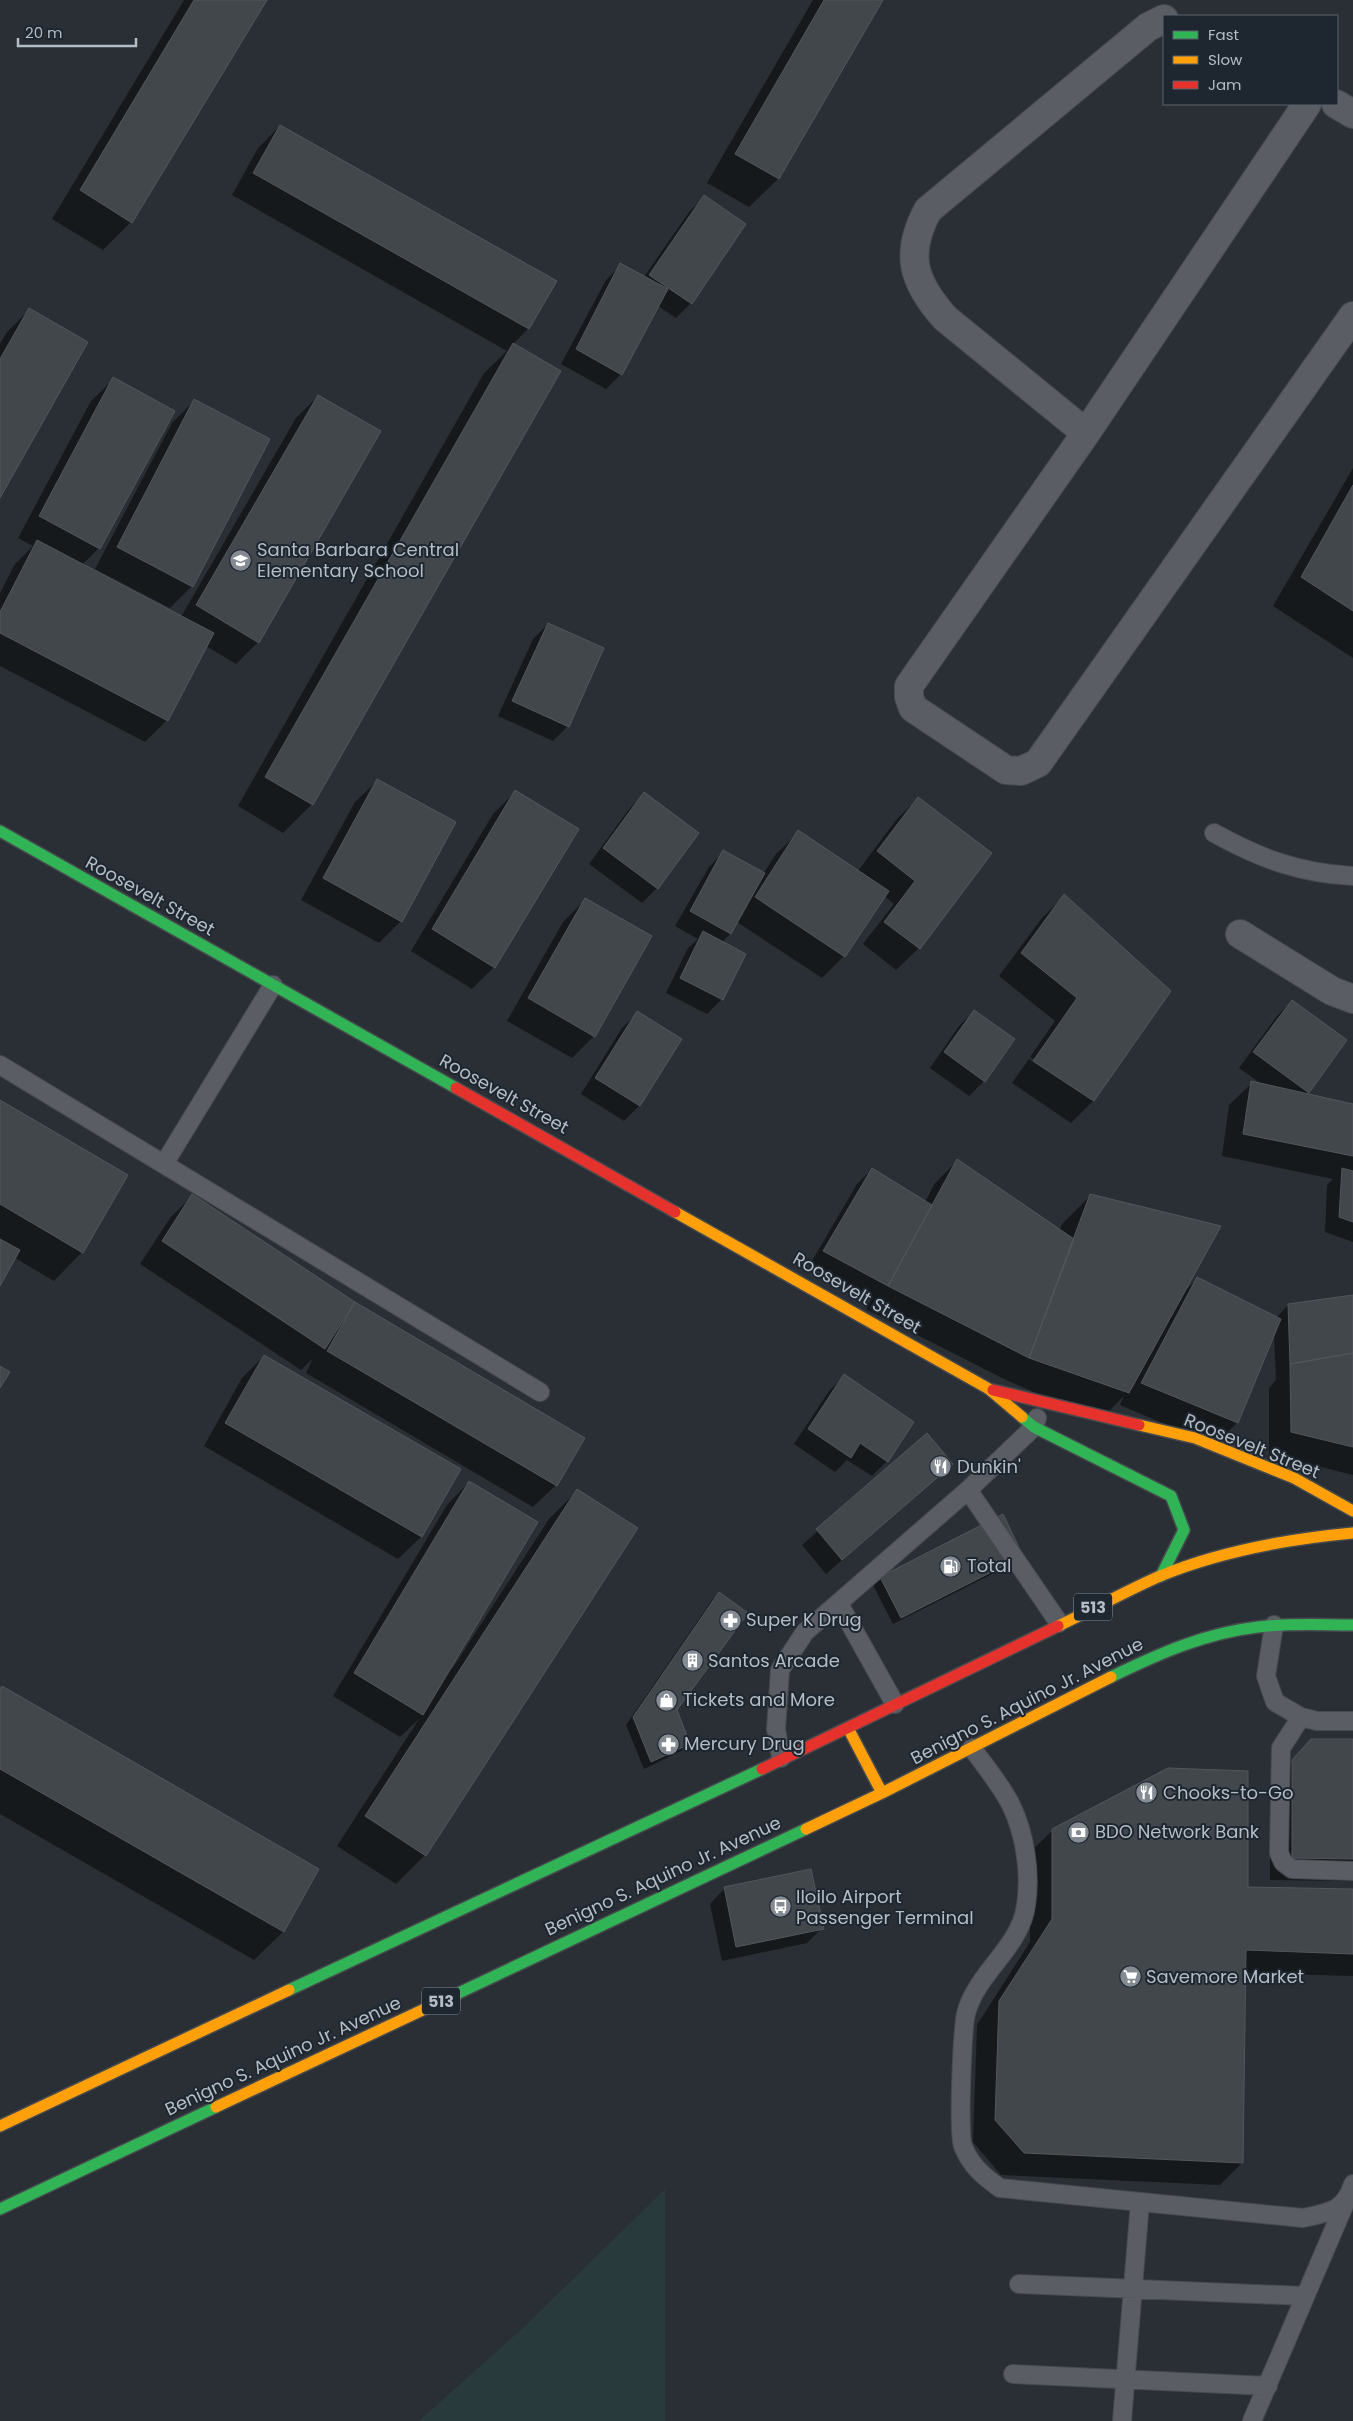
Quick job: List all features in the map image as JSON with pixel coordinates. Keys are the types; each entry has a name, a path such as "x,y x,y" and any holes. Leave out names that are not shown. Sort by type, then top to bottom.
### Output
{"main road":[{"name":"Roosevelt Street","path":"0,831 695,1221 989,1389 1034,1427 1171,1496 1184,1530 1161,1576"},
{"name":"Roosevelt Street","path":"989,1389 1195,1438 1294,1478 1353,1511"},
{"name":"513","path":"0,2126 848,1728 1059,1623 1161,1576 1219,1556 1270,1543 1353,1533"},
{"name":"Benigno S. Aquino Jr. Avenue","path":"0,2209 882,1793 1149,1658 1184,1644 1224,1633 1274,1625 1353,1624"},
{"path":"848,1728 882,1793"}],"street":[{"path":"1086,433 945,318 929,300 917,274 913,252 918,230 928,210 1148,27 1163,20"},
{"path":"1306,105 1086,433 908,686 908,697 913,708 1006,770 1021,771 1038,763 1353,316"},
{"path":"1338,105 1353,114"},
{"path":"1240,934 1332,990 1353,999"}],"lane":[{"path":"1214,833 1247,851 1292,868 1353,876"},
{"path":"164,1164 273,985"},
{"path":"0,1065 540,1392"},
{"path":"781,1758 776,1730 780,1670 805,1632 968,1490 1034,1427 1043,1401"},
{"path":"968,1490 1059,1623"},
{"path":"839,1604 895,1704"},
{"path":"1274,1625 1266,1676 1275,1702 1301,1717 1317,1721 1353,1721"},
{"path":"1301,1717 1281,1748 1279,1853 1283,1862 1292,1869 1353,1871"},
{"path":"972,1748 1011,1804 1024,1840 1026,1905 1020,1928 977,1989 966,2010 963,2036 962,2145 979,2173 1000,2188 1304,2218 1337,2210 1351,2189"},
{"path":"1252,2421 1351,2189"},
{"path":"1122,2421 1140,2202"},
{"path":"1019,2284 1304,2296"},
{"path":"1014,2374 1268,2386"}],"shaded area":[{"path":"665,2189 665,2421 419,2421 524,2327"}],"building":[{"path":"194,0 267,0 132,223 80,190"},
{"path":"824,0 883,0 779,179 735,154"},
{"path":"280,125 557,281 529,329 253,173"},
{"path":"704,195 746,224 692,304 649,275"},
{"path":"620,263 668,289 622,375 576,349"},
{"path":"29,308 88,342 0,498 0,359"},
{"path":"513,343 561,371 313,805 265,777"},
{"path":"113,377 175,411 100,549 39,516"},
{"path":"318,395 381,431 259,643 196,605"},
{"path":"194,399 270,439 193,587 117,547"},
{"path":"1353,485 1353,611 1301,577"},
{"path":"37,540 214,633 168,721 0,633 0,612"},
{"path":"548,623 604,648 569,727 512,701"},
{"path":"377,779 456,822 402,922 323,878"},
{"path":"515,790 579,829 495,968 432,929"},
{"path":"644,792 699,833 658,889 603,848"},
{"path":"918,797 992,853 920,949 884,922 915,881 877,851"},
{"path":"798,830 889,891 845,957 755,897"},
{"path":"723,850 765,873 731,934 690,911"},
{"path":"1064,894 1171,991 1094,1101 1033,1061 1077,998 1021,953"},
{"path":"585,898 652,936 595,1037 528,998"},
{"path":"703,931 746,954 723,1000 680,978"},
{"path":"1292,1000 1347,1040 1309,1093 1253,1052"},
{"path":"974,1010 1015,1039 985,1082 944,1052"},
{"path":"637,1011 682,1039 640,1106 595,1078"},
{"path":"1251,1081 1353,1104 1353,1156 1243,1134"},
{"path":"0,1100 128,1175 83,1253 0,1204"},
{"path":"957,1159 1074,1239 1029,1358 888,1286"},
{"path":"872,1168 932,1205 888,1286 823,1251"},
{"path":"1342,1168 1353,1171 1353,1222 1339,1217"},
{"path":"192,1194 355,1302 325,1349 162,1241"},
{"path":"1090,1194 1221,1226 1129,1393 1029,1358"},
{"path":"0,1239 20,1250 0,1286"},
{"path":"1197,1277 1281,1319 1238,1423 1141,1383"},
{"path":"1353,1295 1353,1353 1290,1364 1288,1304"},
{"path":"355,1302 585,1438 557,1486 327,1351"},
{"path":"1353,1353 1353,1447 1291,1432 1290,1364"},
{"path":"264,1355 461,1469 422,1537 225,1423"},
{"path":"0,1366 10,1372 0,1388"},
{"path":"844,1374 914,1422 888,1462 860,1443 851,1458 808,1429"},
{"path":"927,1433 953,1464 842,1560 816,1529"},
{"path":"469,1481 538,1522 423,1715 354,1673"},
{"path":"577,1489 638,1528 426,1856 365,1816"},
{"name":"Total","path":"1003,1514 1023,1556 901,1618 880,1577"},
{"name":"Santos Arcade","path":"719,1592 748,1613 677,1710 690,1744 651,1762 633,1717"},
{"path":"2,1686 319,1869 284,1932 0,1769 0,1689"},
{"path":"1311,1739 1353,1739 1353,1859 1292,1858 1292,1760"},
{"name":"Savemore Market","path":"1168,1768 1248,1771 1248,1887 1353,1889 1353,1954 1246,1950 1243,2163 1024,2153 995,2120 999,2001 1052,1919 1052,1829"},
{"path":"811,1869 824,1929 736,1947 724,1887"}],"traffic: fast":[{"path":"0,831 456,1088"},
{"path":"1022,1417 1034,1427 1171,1496 1184,1530 1161,1576"},
{"path":"1111,1677 1146,1660 1219,1634 1281,1625 1353,1625"},
{"path":"289,1990 762,1769"},
{"path":"429,2007 806,1829"},
{"path":"0,2209 216,2107"}],"traffic: slow":[{"path":"675,1212 989,1389 1022,1417"},
{"path":"1139,1425 1195,1438 1294,1478 1353,1511"},
{"path":"1058,1626 1134,1588 1183,1567 1255,1547 1353,1533"},
{"path":"806,1829 882,1793 1111,1677"},
{"path":"848,1728 882,1793"},
{"path":"0,2126 289,1990"},
{"path":"216,2107 429,2007"}],"traffic: jam":[{"path":"456,1088 675,1212"},
{"path":"993,1390 1139,1425"},
{"path":"762,1769 1058,1626"}],"place":[{"name":"Santa Barbara Central Elementary School","path":"241,560"},
{"name":"Dunkin'","path":"941,1467"},
{"name":"Total","path":"951,1566"},
{"name":"Super K Drug","path":"730,1620"},
{"name":"Santos Arcade","path":"692,1661"},
{"name":"Tickets and More","path":"667,1700"},
{"name":"Mercury Drug","path":"668,1744"},
{"name":"Chooks-to-Go","path":"1147,1793"},
{"name":"BDO Network Bank","path":"1079,1832"},
{"name":"Iloilo Airport Passenger Terminal","path":"780,1907"},
{"name":"Savemore Market","path":"1130,1977"}]}
